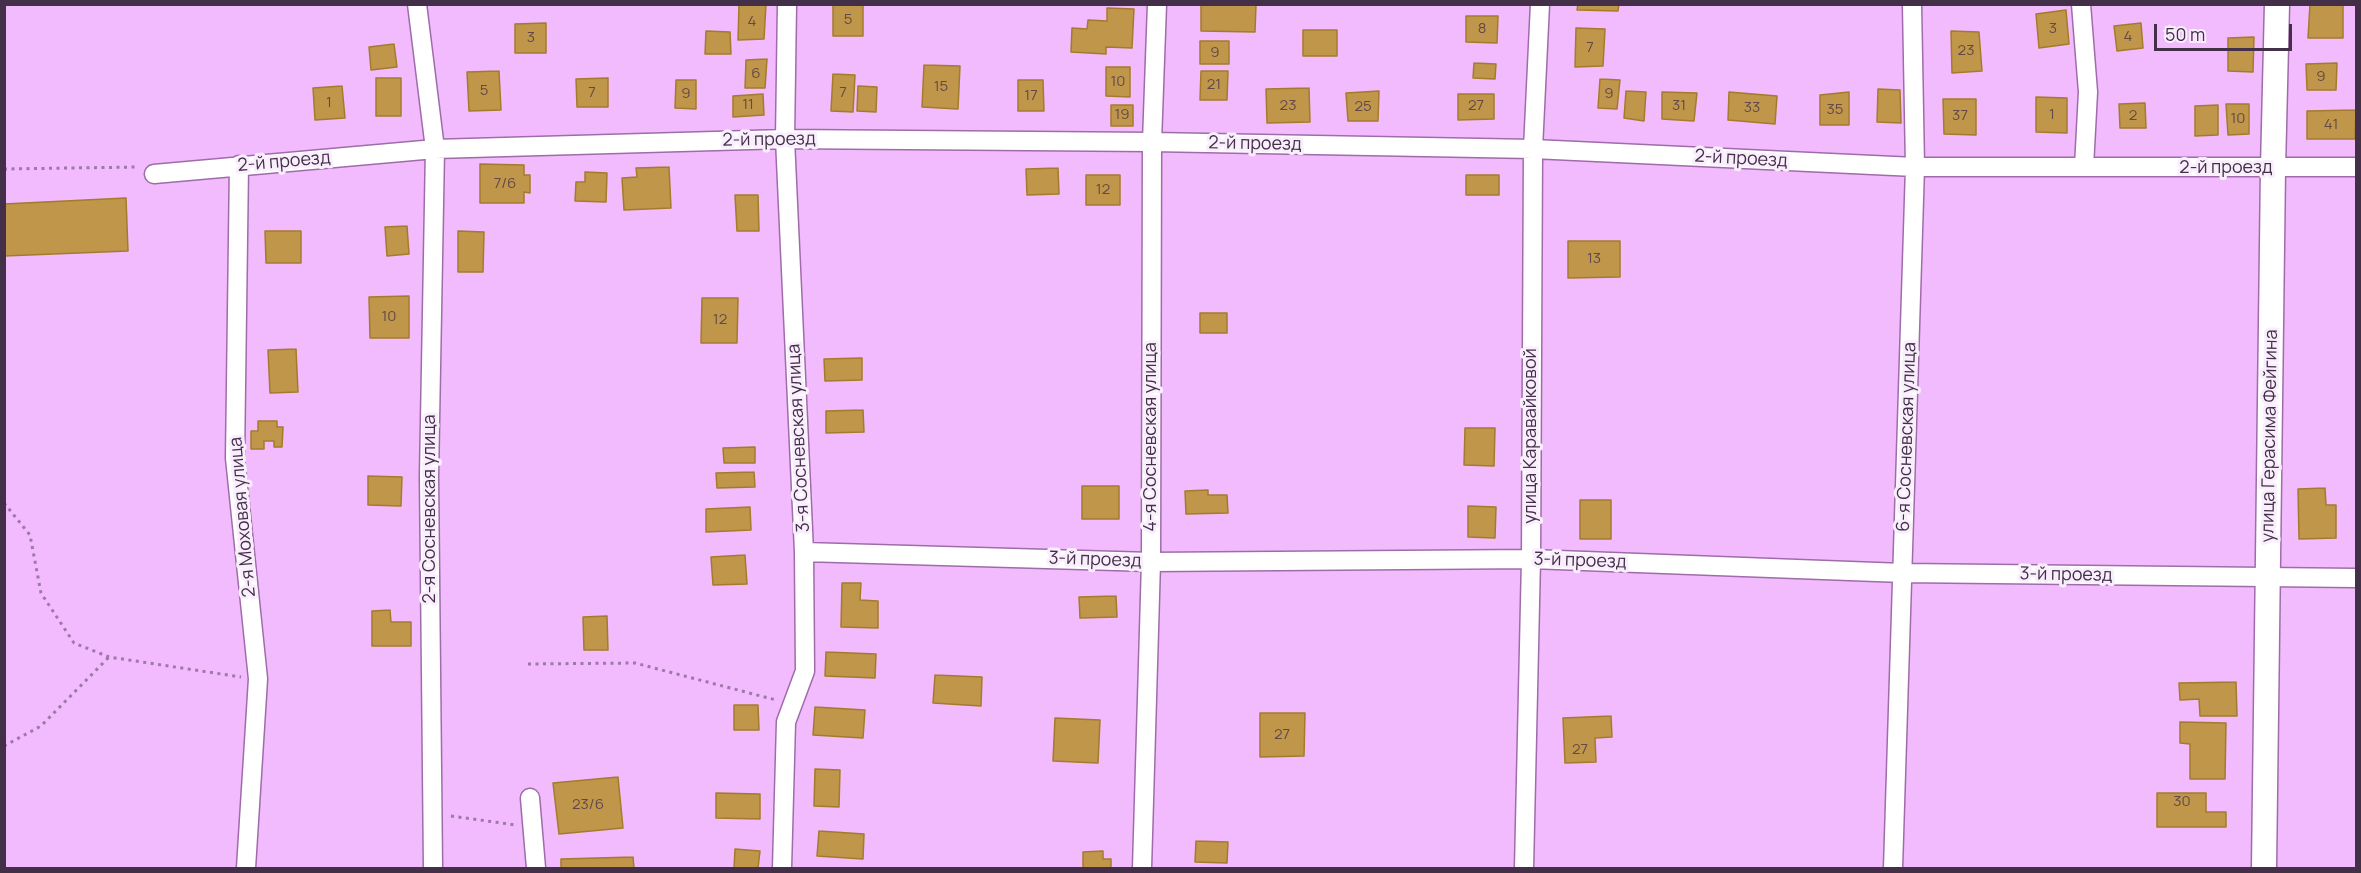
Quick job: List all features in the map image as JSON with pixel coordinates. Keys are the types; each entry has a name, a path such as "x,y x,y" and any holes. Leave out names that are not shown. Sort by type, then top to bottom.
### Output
{"main road":[{"name":"улица Герасима Фейгина","path":"2264,868 2277,4"}],"street":[{"name":"2-я Сосневская улица","path":"417,4 435,149 429,476 433,868"},
{"name":"3-я Сосневская улица","path":"782,868 786,722 805,671 804,552 785,139 787,4"},
{"name":"4-я Сосневская улица","path":"1142,868 1151,562 1152,142 1157,4"},
{"name":"улица Каравайковой","path":"1524,868 1531,559 1533,149 1540,4"},
{"name":"6-я Сосневская улица","path":"1893,868 1915,167 1911,4"},
{"path":"2081,4 2088,92 2084,167"},
{"name":"2-й проезд","path":"154,174 435,149 785,139 1152,142 1533,149 1915,167 2356,167"},
{"name":"2-я Моховая улица","path":"239,165 236,458 258,679 246,868"},
{"name":"3-й проезд","path":"804,552 1151,562 1531,559 1903,573 2356,578"},
{"path":"530,798 536,868"}],"path":[{"path":"4,169 147,166 154,174"},
{"path":"4,503 30,535 41,593 74,643 109,657 258,679"},
{"path":"4,746 41,726 109,657"},
{"path":"528,664 635,663 792,705"},
{"path":"433,813 533,827"}],"building":[{"path":"739,4 766,4 764,39 738,40"},
{"path":"833,4 863,4 863,36 833,36"},
{"path":"1201,4 1256,4 1255,32 1201,31"},
{"path":"1578,4 1619,4 1618,11 1577,10"},
{"path":"2310,4 2343,4 2343,38 2308,38"},
{"path":"1107,8 1134,9 1132,48 1106,47 1106,54 1071,52 1072,28 1087,29 1088,20 1107,21"},
{"path":"2066,10 2069,44 2039,48 2036,14"},
{"path":"1466,16 1498,16 1497,43 1466,42"},
{"path":"546,23 546,53 515,53 515,24"},
{"path":"2141,23 2143,48 2117,51 2114,26"},
{"path":"1576,28 1605,29 1603,66 1575,67"},
{"path":"1303,30 1337,30 1337,56 1303,56"},
{"path":"706,31 730,32 731,54 705,54"},
{"path":"1951,31 1979,32 1982,71 1952,73"},
{"path":"2254,37 2253,72 2228,71 2228,38"},
{"path":"1200,41 1229,41 1229,64 1200,64"},
{"path":"394,44 397,67 371,70 369,47"},
{"path":"767,59 765,88 745,88 746,60"},
{"path":"1474,63 1496,64 1495,79 1473,78"},
{"path":"2337,63 2336,90 2307,90 2306,64"},
{"path":"924,65 960,66 958,109 922,107"},
{"path":"1106,67 1130,67 1130,97 1106,96"},
{"path":"499,71 501,110 469,111 467,72"},
{"path":"1201,71 1228,71 1227,100 1200,100"},
{"path":"833,74 855,75 853,112 831,111"},
{"path":"376,78 401,78 401,116 376,116"},
{"path":"608,78 608,107 577,107 576,79"},
{"path":"1600,79 1620,80 1617,109 1598,108"},
{"path":"676,80 696,80 696,109 675,108"},
{"path":"1018,80 1043,80 1044,111 1018,111"},
{"path":"342,86 345,118 315,120 313,88"},
{"path":"858,86 877,87 876,112 857,111"},
{"path":"1309,88 1310,122 1267,123 1266,89"},
{"path":"1878,89 1900,90 1901,123 1877,122"},
{"path":"1379,91 1378,121 1348,121 1346,93"},
{"path":"1626,91 1646,92 1644,121 1624,118"},
{"path":"1662,92 1697,93 1694,121 1662,119"},
{"path":"1729,92 1777,96 1775,124 1728,120"},
{"path":"1849,92 1849,125 1820,125 1820,95"},
{"path":"763,94 764,115 733,117 733,96"},
{"path":"1458,94 1494,94 1494,119 1458,120"},
{"path":"2036,97 2067,98 2067,133 2036,132"},
{"path":"1943,99 1976,99 1976,135 1944,134"},
{"path":"2145,103 2146,128 2120,128 2119,104"},
{"path":"2226,104 2249,104 2249,134 2228,135"},
{"path":"1111,105 1133,105 1133,126 1111,126"},
{"path":"2218,105 2218,135 2195,136 2195,106"},
{"path":"2356,110 2355,139 2307,139 2307,111"},
{"path":"480,164 524,165 524,175 530,175 530,193 524,192 524,203 480,203"},
{"path":"669,167 671,208 624,210 622,178 637,177 636,168"},
{"path":"1058,168 1059,194 1027,195 1026,169"},
{"path":"585,172 607,173 606,202 575,201 576,182 585,182"},
{"path":"1086,175 1120,175 1120,205 1086,205"},
{"path":"1466,175 1499,175 1499,195 1466,195"},
{"path":"735,195 758,195 759,231 737,231"},
{"path":"126,198 128,251 4,256 4,204"},
{"path":"407,226 409,254 387,256 385,227"},
{"path":"265,231 301,231 301,263 266,263"},
{"path":"458,231 484,232 483,272 458,272"},
{"path":"1568,241 1620,241 1620,277 1568,278"},
{"path":"409,296 409,338 370,338 369,297"},
{"path":"702,298 738,298 737,343 701,343"},
{"path":"1200,313 1227,313 1227,333 1200,333"},
{"path":"296,349 298,392 270,393 268,350"},
{"path":"862,358 862,380 825,381 824,359"},
{"path":"863,410 864,432 826,433 826,411"},
{"path":"258,421 277,421 277,427 283,427 282,447 274,447 274,441 264,441 264,449 251,449 251,431 258,431"},
{"path":"1465,428 1495,428 1494,466 1464,465"},
{"path":"755,447 755,463 724,463 723,448"},
{"path":"754,472 755,487 717,488 716,473"},
{"path":"368,476 402,477 401,506 368,505"},
{"path":"1082,486 1119,486 1119,519 1082,519"},
{"path":"2325,488 2326,505 2336,505 2336,538 2299,539 2298,489"},
{"path":"1208,490 1208,495 1227,495 1228,513 1186,514 1185,491"},
{"path":"1580,500 1611,500 1611,539 1580,539"},
{"path":"1468,506 1496,507 1495,538 1468,537"},
{"path":"750,507 751,530 706,532 706,509"},
{"path":"745,555 747,584 713,585 711,557"},
{"path":"842,583 861,583 860,600 878,601 878,628 841,627"},
{"path":"1116,596 1117,617 1080,618 1079,597"},
{"path":"390,610 391,622 411,622 411,646 372,646 372,611"},
{"path":"607,616 608,650 584,650 583,617"},
{"path":"826,652 876,654 875,678 825,676"},
{"path":"935,675 982,677 981,706 933,703"},
{"path":"2236,682 2237,716 2200,716 2199,699 2180,700 2179,683"},
{"path":"734,705 758,705 759,730 734,730"},
{"path":"815,707 865,710 863,738 813,735"},
{"path":"1260,713 1305,713 1304,756 1260,757"},
{"path":"1611,716 1612,737 1595,738 1596,762 1565,763 1563,718"},
{"path":"1055,718 1100,720 1098,763 1053,761"},
{"path":"2180,722 2226,723 2225,779 2190,779 2190,744 2180,743"},
{"path":"815,769 840,770 839,807 814,806"},
{"path":"618,777 623,828 559,834 553,783"},
{"path":"716,793 760,794 760,819 716,818"},
{"path":"2157,793 2206,793 2206,812 2226,812 2226,827 2157,827"},
{"path":"819,831 864,834 863,859 817,856"},
{"path":"1196,841 1228,842 1227,863 1195,862"},
{"path":"735,849 760,851 758,868 734,868"},
{"path":"1103,851 1103,859 1111,859 1111,868 1083,868 1083,852"},
{"path":"633,857 634,868 561,868 561,859"}]}
